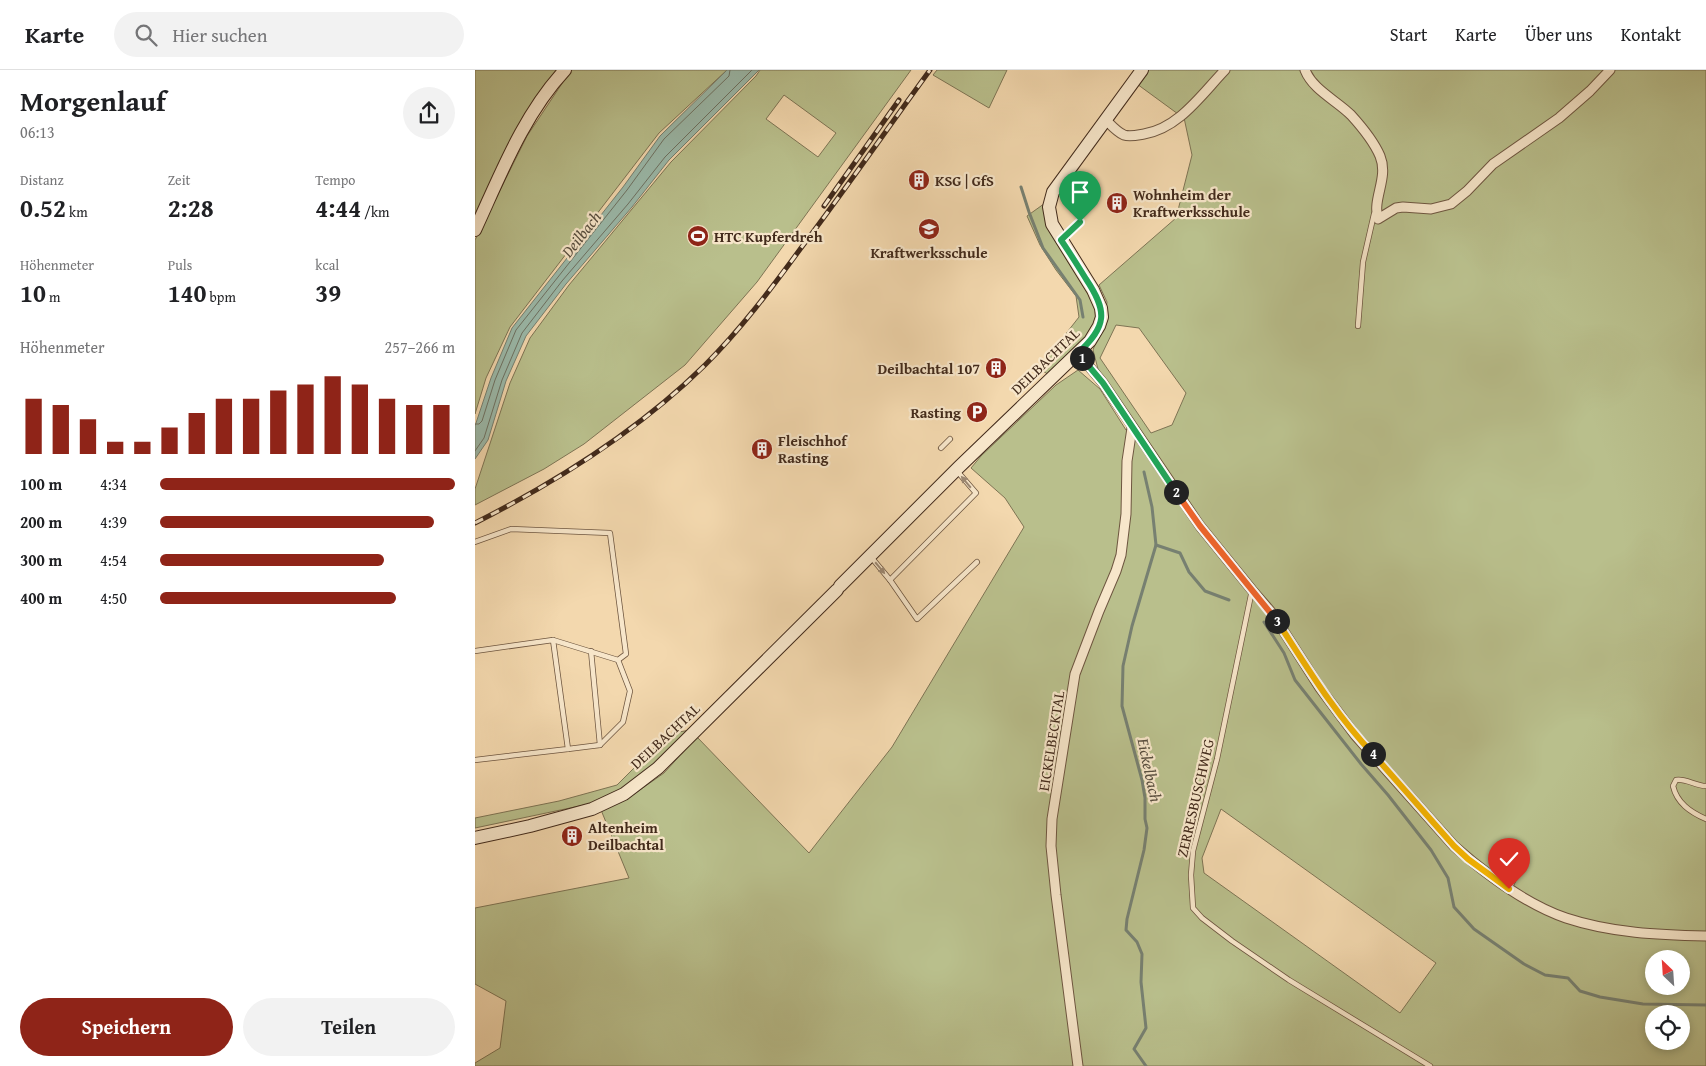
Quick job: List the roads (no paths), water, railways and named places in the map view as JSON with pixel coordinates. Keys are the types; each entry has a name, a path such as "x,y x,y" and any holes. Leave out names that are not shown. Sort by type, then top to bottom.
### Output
{"street":[{"path":"475,230 524,127 547,92 565,70"},
{"name":"DEILBACHTAL","path":"475,838 592,810 624,794 658,768 956,470 1096,334 1102,317 1101,308 1093,290 1061,240 1050,218 1049,207 1051,196 1142,70"},
{"path":"1106,120 1123,134 1129,136 1160,130 1169,126 1184,113 1225,70"},
{"path":"1305,70 1310,80 1351,115 1377,152 1382,163 1383,177 1375,210 1378,220 1396,208 1431,209 1451,204 1467,191 1493,164 1559,118 1590,91 1610,70"},
{"path":"1078,353 1103,383 1200,526 1251,590 1272,613 1320,688 1355,735 1454,846 1468,859 1509,889 1539,907 1564,918 1626,931 1706,936"},
{"name":"EICKELBECKTAL","path":"1078,1066 1055,895 1051,846 1052,819 1075,674 1121,556 1126,514 1127,461 1132,428"}],"lane":[{"path":"1358,326 1363,262 1375,210"},
{"path":"1061,240 1080,222"},
{"path":"941,448 950,440"},
{"path":"890,580 976,493 956,470"},
{"path":"475,542 511,529 610,533 626,654 618,660"},
{"path":"870,556 890,580 917,619 977,562"},
{"name":"ZERRESBUSCHWEG","path":"1251,590 1215,768 1193,851 1191,876 1193,908 1202,918 1232,941 1289,980 1430,1066"},
{"path":"475,651 553,640 618,660"},
{"path":"553,640 568,749"},
{"path":"591,651 600,745"},
{"path":"475,760 600,745 623,722 630,691 618,660"},
{"path":"1706,786 1697,786 1678,779 1673,786 1674,792 1681,803 1706,820"},
{"path":"1493,854 1515,877 1509,889"}],"water":[{"path":"727,70 759,70 669,160 632,207 566,284 526,336 506,381 488,440 475,459 475,426 491,378 512,328 623,187 660,136"}],"waterway":[{"path":"1021,187 1043,248 1080,300 1083,317"},
{"name":"Eickelbach","path":"1144,472 1152,507 1156,545 1132,626 1123,666 1122,706 1145,798 1147,828 1144,850 1126,930 1137,942 1142,954 1141,982 1146,1028 1134,1049 1146,1066"},
{"path":"1156,545 1180,553 1189,572 1205,591 1229,600"},
{"path":"1264,622 1284,653 1295,680 1431,850 1448,878 1454,907 1474,929 1524,964 1545,975 1568,978 1580,991 1600,997 1643,1004 1706,1005"}],"railway":[{"path":"475,523 537,490 596,453 652,412 705,365 743,323 778,279 930,70"},
{"path":"824,206 899,100"}],"place":[{"name":"KSG | GfS","path":"919,180"},
{"name":"Wohnheim der Kraftwerksschule","path":"1117,203"},
{"name":"Kraftwerksschule","path":"929,229"},
{"name":"HTC Kupferdreh","path":"698,236"},
{"name":"Deilbachtal 107","path":"996,368"},
{"name":"Rasting","path":"977,412"},
{"name":"Fleischhof Rasting","path":"762,449"},
{"name":"Altenheim Deilbachtal","path":"572,836"}],"water label":[{"name":"Deilbach","path":"581,234"}]}
